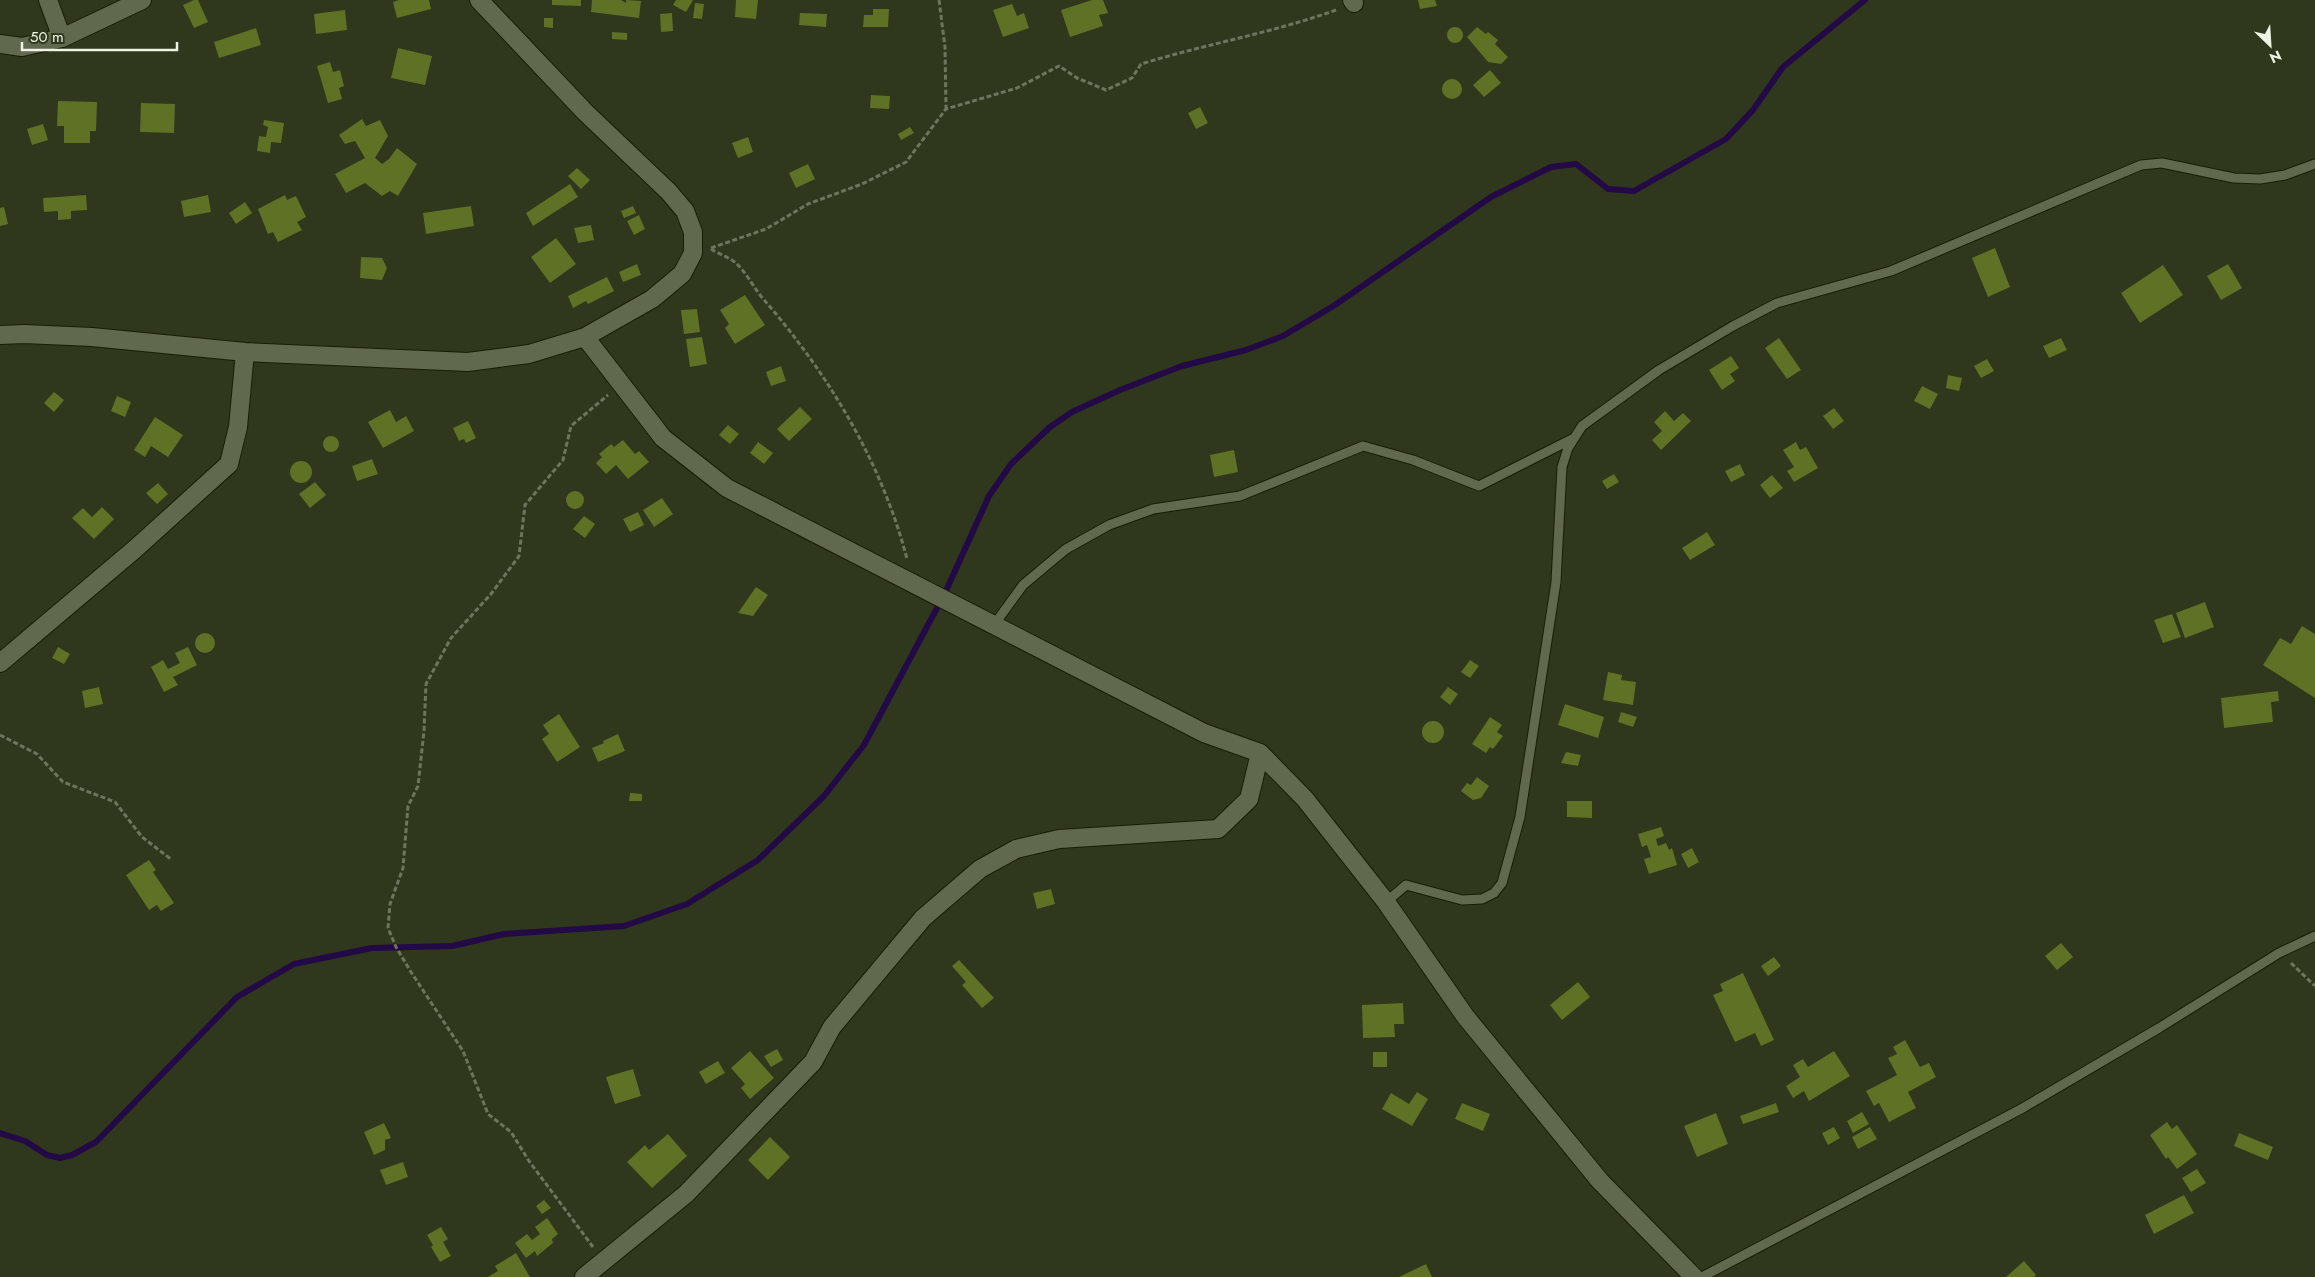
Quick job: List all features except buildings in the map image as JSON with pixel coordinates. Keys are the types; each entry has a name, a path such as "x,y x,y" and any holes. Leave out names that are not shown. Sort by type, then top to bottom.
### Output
{"street":[{"path":"48,0 62,38"},
{"path":"0,44 22,47 62,38 142,0"},
{"path":"0,336 24,334 92,338 245,352 468,362 529,354 585,337 652,299 682,274 693,253 693,232 684,211 669,192 585,112 479,0"},
{"path":"585,337 663,438 727,488 1204,733 1260,753 1306,799 1386,902 1465,1016 1600,1181 1694,1277"},
{"path":"0,663 135,549 229,464 238,427 245,352"},
{"path":"584,1277 693,1187 813,1062 832,1027 923,918 980,869 1016,849 1059,839 1218,828 1249,800 1260,753"}],"lane":[{"path":"1386,902 1406,885 1462,900 1482,899 1494,893 1502,883 1520,817 1554,592 1562,467 1568,448 1582,426 1660,370 1733,326 1777,303 1891,271 2141,165 2162,163 2234,178 2260,179 2285,175 2315,164"},
{"path":"987,620 1023,585 1066,549 1109,525 1152,509 1240,496 1363,446 1413,460 1479,486 1574,438"},
{"path":"1702,1277 2021,1109 2159,1028 2279,953 2315,936"}],"path":[{"path":"909,580 907,559 892,508 851,421 790,330 755,289 737,264 710,248 766,229 808,204 862,184 906,162 946,108 945,47 939,0"},
{"path":"946,108 1017,88 1059,66 1077,78 1106,90 1132,78 1141,64 1187,50 1291,26 1353,2"},
{"path":"603,1262 529,1161 511,1132 488,1114 463,1051 411,972 396,947 388,928 390,904 403,868 408,806 418,786 424,731 426,684 452,638 491,594 519,556 525,505 563,460 572,426 621,384"},
{"path":"0,735 37,754 63,782 115,802 142,837 172,860"},
{"path":"2279,953 2315,986"}],"waterway":[{"path":"0,1133 25,1141 47,1155 60,1158 72,1155 96,1142 237,997 294,964 372,948 452,946 504,934 624,926 687,904 758,860 824,796 864,745 945,593 989,496 1011,464 1050,427 1072,412 1120,390 1182,366 1246,350 1283,336 1335,305 1491,197 1551,167 1576,164 1608,189 1634,191 1726,139 1753,110 1783,67 1865,0"}]}
